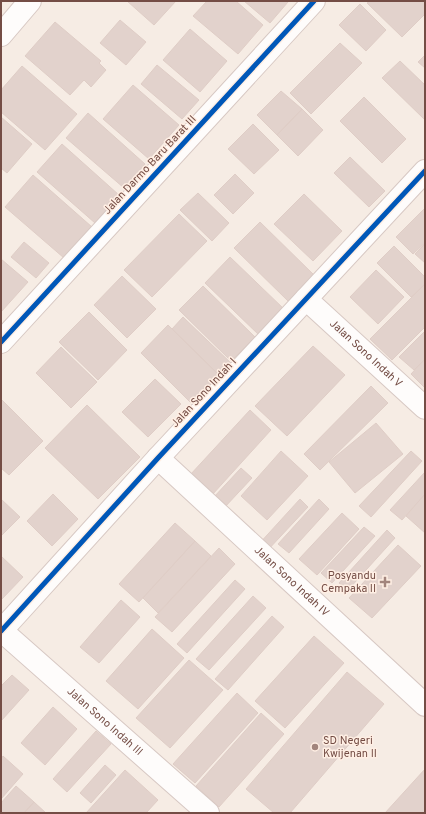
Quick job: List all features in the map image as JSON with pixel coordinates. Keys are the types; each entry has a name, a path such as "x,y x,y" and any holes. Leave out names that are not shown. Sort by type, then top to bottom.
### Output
{"street":[{"path":"1,35 30,1"},
{"name":"Jalan Darmo Baru Barat III","path":"1,342 314,1"},
{"name":"Jalan Sono Indah I","path":"1,631 158,458 425,171"},
{"name":"Jalan Sono Indah V","path":"306,299 425,408"},
{"name":"Jalan Sono Indah IV","path":"158,458 425,705"},
{"name":"Jalan Sono Indah III","path":"1,631 208,813"}],"building":[{"path":"127,1 176,1 154,25"},
{"path":"207,1 236,1 263,25 238,54 193,16"},
{"path":"244,1 287,1 288,2 270,23"},
{"path":"370,1 425,1 425,14 402,37 367,3"},
{"path":"360,4 386,30 366,51 339,25"},
{"path":"120,20 146,42 126,65 100,43"},
{"path":"55,22 101,61 99,63 106,70 91,87 84,80 70,95 25,56"},
{"path":"190,29 227,61 200,92 163,60"},
{"path":"340,43 362,63 311,114 290,93"},
{"path":"425,55 425,68 418,62"},
{"path":"400,61 425,85 425,120 382,78"},
{"path":"157,65 199,100 182,119 141,84"},
{"path":"22,66 77,114 45,150 1,112 1,90"},
{"path":"133,85 179,125 149,159 103,119"},
{"path":"281,91 302,109 277,135 257,115"},
{"path":"364,97 406,139 382,163 340,121"},
{"path":"302,109 323,130 298,156 277,135"},
{"path":"88,113 145,164 124,188 66,138"},
{"path":"1,117 32,144 7,173 1,168"},
{"path":"253,124 279,150 254,174 228,149"},
{"path":"62,144 119,195 95,223 37,172"},
{"path":"350,157 385,191 369,207 334,173"},
{"path":"235,174 254,193 233,214 214,195"},
{"path":"33,175 92,227 64,258 5,207"},
{"path":"198,193 229,223 212,241 180,210"},
{"path":"304,194 342,231 313,261 274,224"},
{"path":"425,208 425,243 413,254 396,237"},
{"path":"179,214 207,241 152,297 124,270"},
{"path":"260,222 314,275 288,301 234,248"},
{"path":"24,242 49,263 36,278 11,257"},
{"path":"425,244 425,263 415,254"},
{"path":"394,246 425,277 425,284 411,297 377,263"},
{"path":"230,257 285,310 260,336 205,283"},
{"path":"1,259 28,282 1,312"},
{"path":"376,270 404,297 378,324 350,297"},
{"path":"122,276 156,309 127,338 94,305"},
{"path":"425,284 425,327 392,360 370,339"},
{"path":"203,286 255,337 231,361 179,310"},
{"path":"89,312 127,350 98,380 59,342"},
{"path":"183,317 232,364 220,376 172,329"},
{"path":"168,325 219,375 191,403 141,353"},
{"path":"425,331 425,359 414,370 399,357"},
{"path":"313,346 345,375 287,436 255,406"},
{"path":"61,347 97,382 71,408 36,373"},
{"path":"425,359 425,388 411,374"},
{"path":"155,379 181,404 148,437 122,412"},
{"path":"371,386 388,403 320,470 304,454"},
{"path":"1,399 43,441 9,475 1,468"},
{"path":"87,405 140,457 98,499 45,448"},
{"path":"250,410 271,430 212,495 190,475"},
{"path":"376,423 403,454 355,493 329,462"},
{"path":"281,451 308,476 267,520 241,496"},
{"path":"411,451 422,461 371,517 359,506"},
{"path":"241,468 252,478 224,508 213,498"},
{"path":"425,472 425,494 402,520 390,510"},
{"path":"53,494 78,519 52,546 27,521"},
{"path":"425,494 425,533 406,516"},
{"path":"1,499 20,517 1,536"},
{"path":"300,499 308,507 266,552 258,545"},
{"path":"319,499 329,509 289,553 278,544"},
{"path":"342,513 359,529 317,575 299,559"},
{"path":"175,523 195,541 139,602 119,584"},
{"path":"364,527 375,536 332,583 321,573"},
{"path":"387,530 395,538 348,590 339,583"},
{"path":"195,541 211,556 158,613 143,598"},
{"name":"Posyandu Cempaka II","path":"398,545 421,566 372,618 349,598"},
{"path":"219,548 235,564 172,632 155,617"},
{"path":"1,556 23,577 1,600"},
{"path":"235,580 245,589 187,653 177,644"},
{"path":"253,596 266,608 209,670 196,659"},
{"path":"121,600 140,617 99,663 80,647"},
{"path":"272,616 284,627 228,690 215,679"},
{"path":"152,629 184,658 138,709 106,681"},
{"path":"314,636 344,663 285,728 255,701"},
{"path":"189,660 223,690 170,748 136,718"},
{"name":"SD Negeri Kwijenan II","path":"347,672 384,704 290,813 274,813 246,789"},
{"path":"12,675 29,690 1,721 1,686"},
{"path":"237,693 258,713 195,783 173,764"},
{"path":"53,707 77,729 45,765 21,743"},
{"path":"261,713 284,734 219,807 196,786"},
{"path":"96,731 111,744 67,792 53,779"},
{"path":"3,756 23,774 1,799 1,759"},
{"path":"105,765 116,775 91,803 80,793"},
{"path":"425,769 425,813 385,813"},
{"path":"125,770 158,800 146,813 86,813"},
{"path":"16,786 34,802 24,813 1,813 1,803"},
{"path":"34,802 46,813 24,813"}],"cycle path":[{"path":"1,342 314,1"},
{"path":"1,631 158,458 425,171"}],"place":[{"name":"Posyandu Cempaka II","path":"385,582"},
{"name":"SD Negeri Kwijenan II","path":"315,747"}]}
